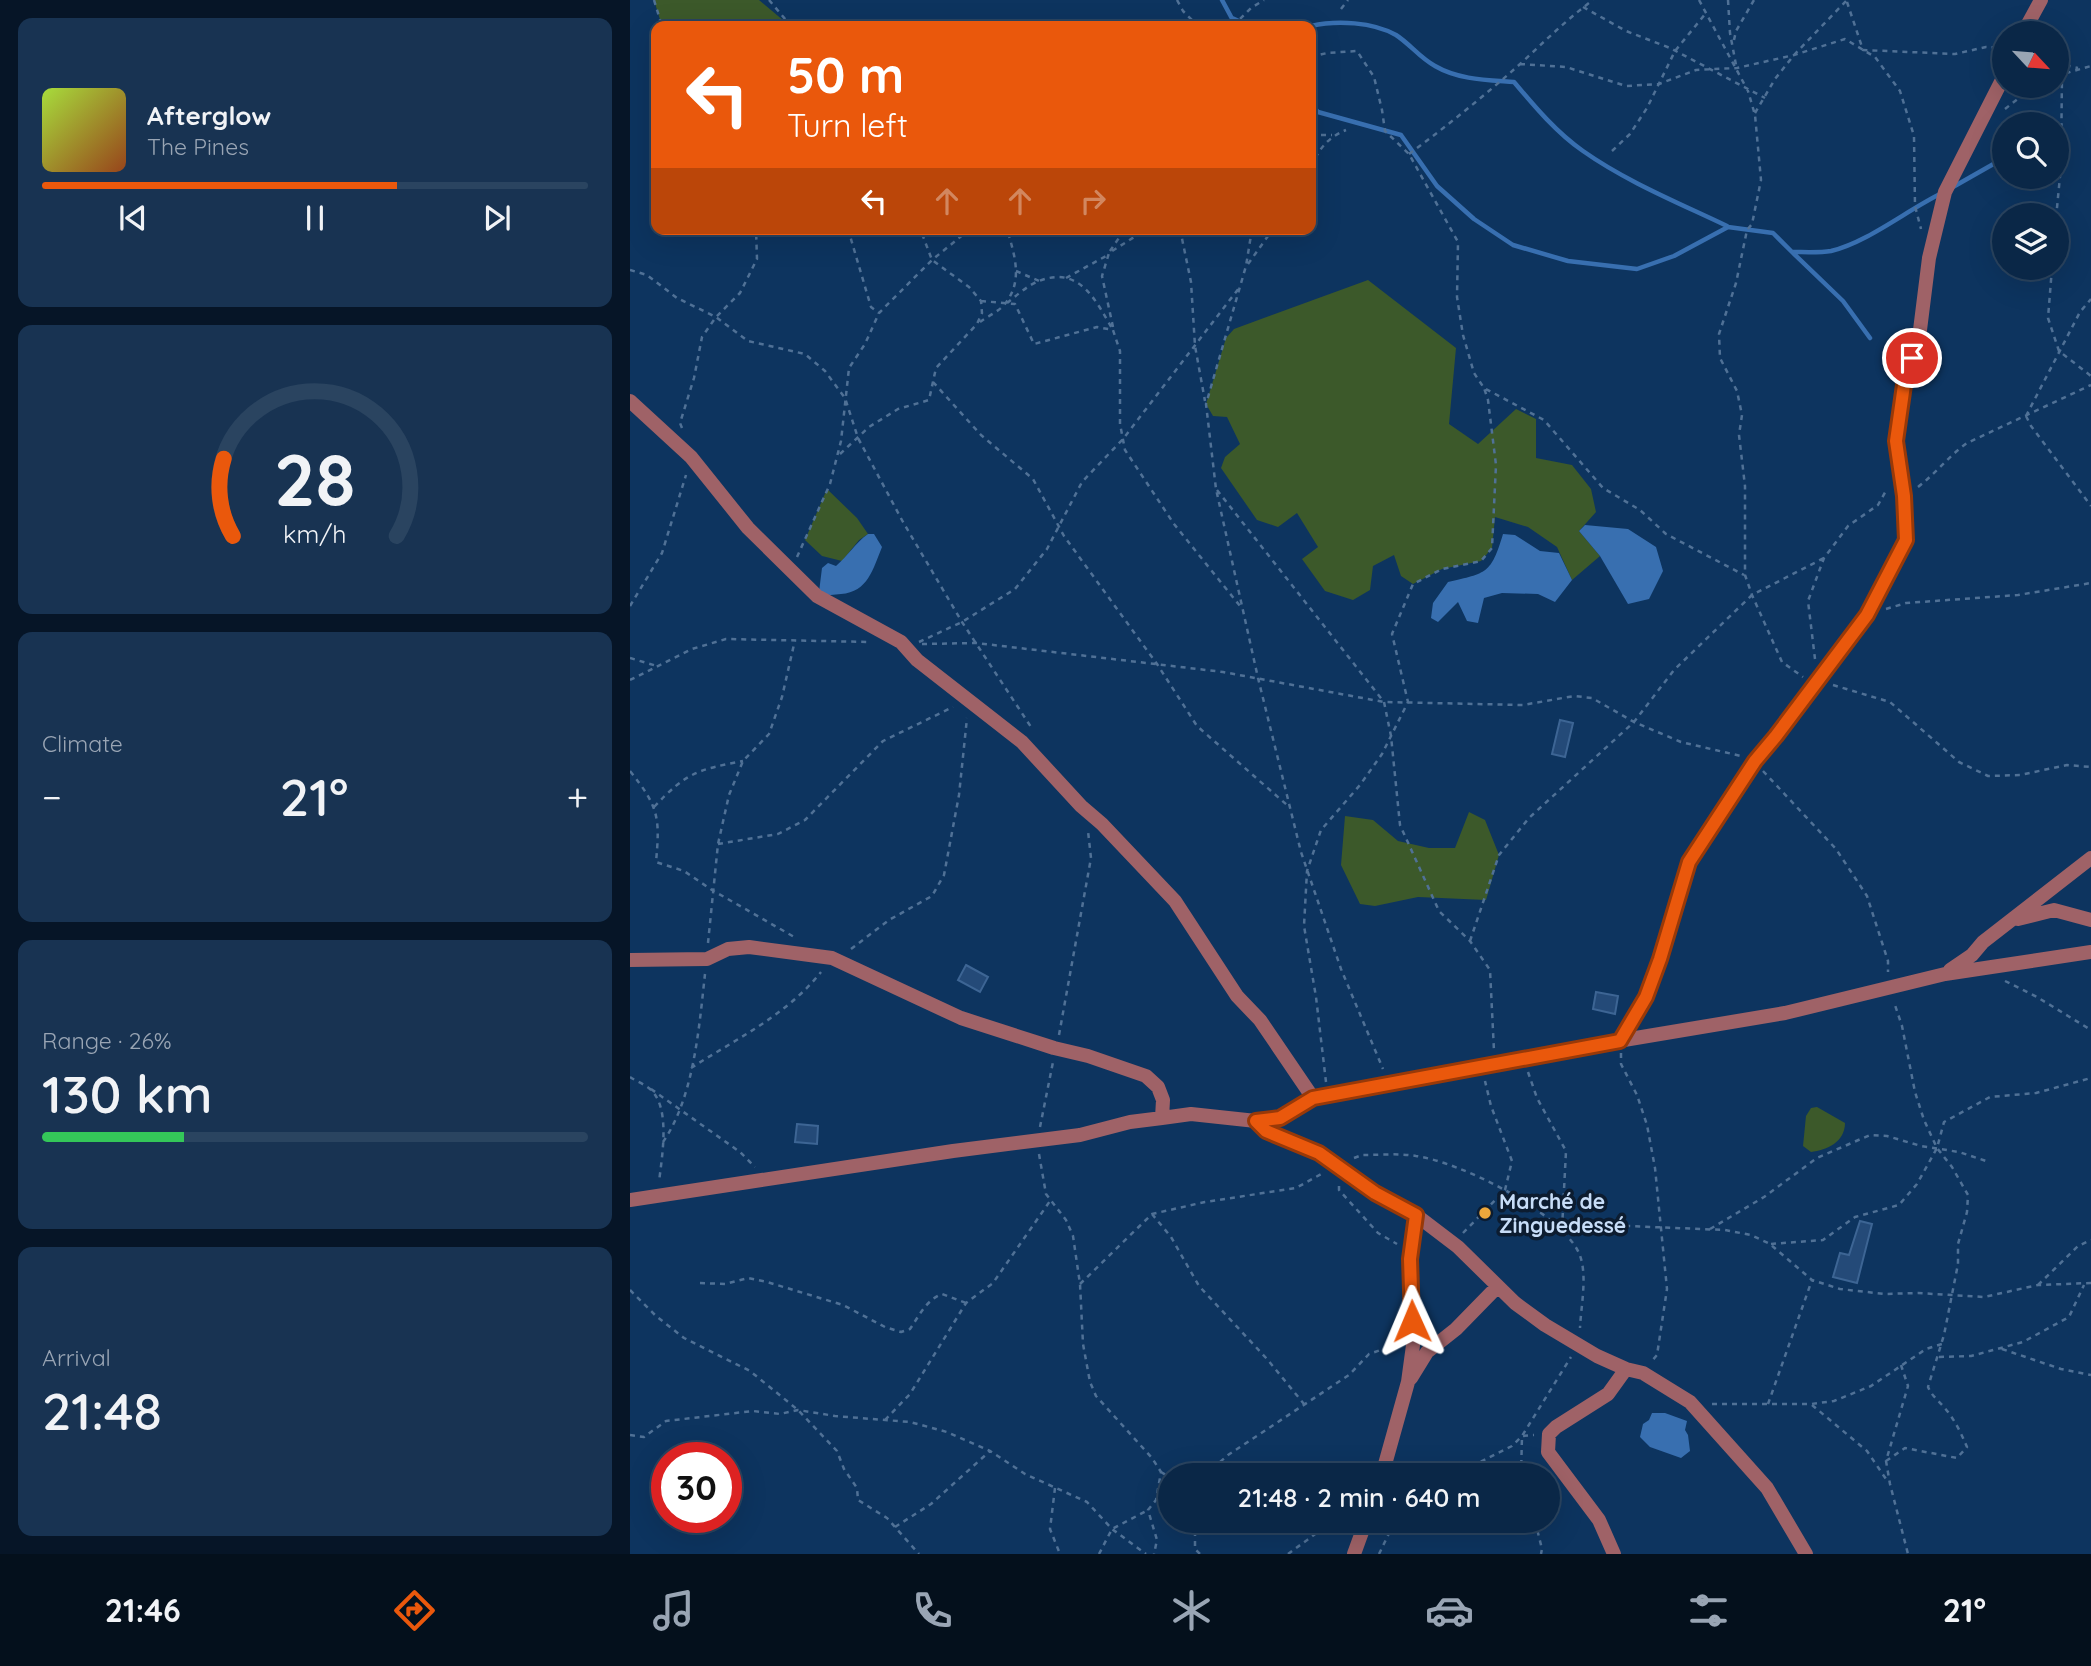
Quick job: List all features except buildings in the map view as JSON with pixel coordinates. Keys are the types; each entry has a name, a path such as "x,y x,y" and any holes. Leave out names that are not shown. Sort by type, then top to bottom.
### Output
{"street":[{"path":"2029,21 2040,0"},
{"path":"1620,1041 1651,985 1689,862 1755,761 1867,615 1906,540 1904,496 1896,441 1905,378 1919,338 1929,258 1945,192 1993,98"},
{"path":"630,401 691,457 748,528 817,596 901,642 917,660 1022,742 1175,901 1237,996 1260,1020 1320,1097"},
{"path":"1945,974 2091,858"},
{"path":"2013,920 2054,910 2091,920"},
{"path":"630,960 707,959 727,949 749,947 832,958 961,1018 1146,1076 1158,1087 1163,1100 1162,1118"},
{"path":"630,1200 953,1151 1080,1135 1130,1122 1191,1114 1256,1121 1280,1118 1320,1097 1785,1013 1945,974 2091,952"},
{"path":"1256,1121 1266,1131 1319,1153 1375,1193 1416,1215 1453,1243 1497,1287 1545,1325 1597,1356 1626,1370 1643,1373 1690,1402 1767,1488 1806,1554"},
{"path":"1385,1463 1408,1382 1414,1338 1411,1251 1416,1215"},
{"path":"1408,1382 1427,1352 1456,1329 1497,1287"},
{"path":"1614,1554 1599,1520 1548,1452 1549,1434 1608,1394 1626,1370"},
{"path":"1354,1554 1362,1533"}],"path":[{"path":"654,0 660,21"},
{"path":"769,0 787,21"},
{"path":"1177,0 1183,12 1193,21"},
{"path":"1238,21 1264,0"},
{"path":"1341,9 1348,0"},
{"path":"1409,154 1444,129 1520,64 1564,20 1593,0"},
{"path":"1699,0 1737,68 1755,115 1761,180 1736,283 1719,334 1720,358 1737,391 1742,415 1739,435 1745,486 1745,575 1782,662 1802,677 1890,702 1959,762 1988,776 2020,775 2067,765 2091,767"},
{"path":"1728,0 1737,68"},
{"path":"1733,43 1736,31 1754,0"},
{"path":"1755,115 1775,79 1794,55 1847,1 1863,50"},
{"path":"1583,7 1626,31 1675,51 1765,98"},
{"path":"1612,152 1630,134 1660,84 1675,51 1706,13"},
{"path":"1520,64 1566,67 1626,86 1660,84 1696,70 1737,68 1794,55 1845,39 1875,57 1900,91 1914,136 1915,206 1922,232"},
{"path":"1863,50 1955,54 1992,47"},
{"path":"1316,56 1357,51 1374,77 1385,131 1409,154 1458,242 1457,297 1463,335 1474,373 1489,400 1496,464 1492,548 1481,561 1441,569 1413,584 1392,634 1408,702 1382,754 1360,785 1321,830 1307,871 1304,926 1316,997 1320,1097"},
{"path":"2069,66 2081,69"},
{"path":"2069,72 2091,66"},
{"path":"1978,130 2019,98"},
{"path":"2057,203 2062,98"},
{"path":"1316,156 1320,148 1334,135 1346,130"},
{"path":"1316,135 1334,135"},
{"path":"630,606 662,554 691,457 680,423 694,378 702,337 716,317 740,293 757,259 756,235"},
{"path":"850,235 871,307 879,313"},
{"path":"923,235 932,260 970,287 981,301 982,313 977,324"},
{"path":"792,570 830,484 841,441 849,368 865,344 879,313 932,260 963,235"},
{"path":"1007,303 1016,283 1016,258 1009,235"},
{"path":"837,456 869,428 898,409 929,400 936,368 977,324 1039,281 1066,278 1106,257 1121,235"},
{"path":"1138,235 1109,253 1102,276 1120,351 1120,424 1125,450 1174,524 1242,609"},
{"path":"1181,235 1191,282 1195,346 1206,404 1216,489 1258,678 1307,871 1341,969 1389,1084"},
{"path":"1206,404 1247,266 1251,235"},
{"path":"1247,266 1269,235"},
{"path":"630,270 647,275 677,298 716,317 748,341 805,354 825,371 845,398 858,438 903,522 962,622 1037,736"},
{"path":"1016,271 1039,281"},
{"path":"1066,278 1089,290 1113,330"},
{"path":"2051,280 2049,318 2059,351 2091,376"},
{"path":"1241,286 1123,439 1082,482 1047,550 1015,589 962,622 916,644 976,643 1157,664 1258,678 1384,702 1523,705 1574,696 1592,698 1633,722 1681,742 1727,751 1755,761 1836,849 1867,896 1888,961 1888,987 1902,1026 1918,1101 1937,1148 1968,1195 1942,1344 1928,1387 1958,1427 1968,1447 1957,1458 1905,1448 1886,1461"},
{"path":"2026,416 2080,312 2091,299"},
{"path":"981,301 1015,304 1034,344 1097,327 1113,330"},
{"path":"933,382 981,435 1033,479 1058,525 1157,664 1197,726 1290,807"},
{"path":"1904,496 1935,474 1949,456 1967,443 2091,385"},
{"path":"1483,387 1544,420 1602,488 1640,510 1666,534 1745,575"},
{"path":"2026,416 2091,506"},
{"path":"1817,681 1808,601 1824,558 1848,526 1878,505 1890,482"},
{"path":"1216,489 1384,702 1391,736 1400,825 1439,911 1470,941 1490,970 1490,1106 1512,1161 1505,1191 1453,1243"},
{"path":"1470,941 1499,855 1529,818 1633,722 1674,670 1752,595 1824,558"},
{"path":"1867,615 1906,603 2018,595 2091,583"},
{"path":"630,680 692,649 726,639 877,642"},
{"path":"663,1142 676,1122 691,1068 707,959 718,844 729,795 743,761 769,734 782,697 795,640"},
{"path":"630,658 659,667"},
{"path":"718,844 778,834 805,820 883,741 969,699"},
{"path":"691,1068 774,1018 812,984 832,958 855,948 889,920 932,896 944,875 959,795 969,699"},
{"path":"654,807 677,783 703,769 743,761"},
{"path":"630,771 654,807 659,827 656,862 684,871 797,939"},
{"path":"1056,1045 1091,858 1081,806"},
{"path":"2003,980 2091,1030"},
{"path":"1620,1041 1621,1065 1637,1095 1647,1125 1655,1168 1667,1289 1657,1355 1643,1373"},
{"path":"1040,1127 1054,1059"},
{"path":"1524,1059 1537,1098 1566,1151 1562,1229"},
{"path":"630,1077 740,1152 766,1179"},
{"path":"1770,1244 1823,1240 1855,1217 1899,1205 1917,1184 1937,1148 1944,1122 1990,1097 2036,1093 2091,1077"},
{"path":"651,1089 662,1110 663,1142 657,1195"},
{"path":"1710,1229 1764,1198 1817,1158 1870,1135 1887,1136 1986,1160"},
{"path":"1039,1150 1050,1200 1066,1220 1073,1236 1080,1284 1083,1344 1090,1382 1096,1396 1158,1467"},
{"path":"1080,1284 1152,1214 1205,1202 1296,1188 1362,1155 1415,1155 1452,1164 1505,1191 1562,1229 1579,1254 1583,1277 1579,1344 1522,1436 1512,1446 1478,1463"},
{"path":"1338,1165 1339,1190 1378,1233 1411,1251"},
{"path":"885,1420 910,1394 967,1303 993,1283 1050,1200"},
{"path":"1152,1214 1171,1237 1199,1286 1267,1359 1304,1404"},
{"path":"1562,1229 1578,1224 1710,1229 1752,1235 1770,1244 1812,1280 1840,1289 1885,1294 1984,1297 2038,1285 2091,1283"},
{"path":"2038,1285 2078,1246 2091,1240"},
{"path":"700,1283 725,1283 747,1279 767,1282 843,1306 901,1332 910,1329 934,1296 942,1294 967,1303"},
{"path":"1768,1404 1812,1280"},
{"path":"1939,1357 1971,1356 2023,1342 2069,1317 2084,1285"},
{"path":"630,1290 656,1316 684,1338 750,1371 798,1410 838,1451 844,1469 857,1488 858,1500 887,1518 919,1554"},
{"path":"1219,1463 1349,1375 1369,1354 1414,1338"},
{"path":"1690,1402 1731,1406 1834,1401 1871,1385 1926,1349 1942,1344"},
{"path":"2002,1349 2062,1369 2091,1375"},
{"path":"1901,1366 1908,1386 1886,1461 1908,1554"},
{"path":"1811,1404 1867,1451 1890,1484"},
{"path":"630,1435 644,1437 666,1421 753,1411 780,1415 798,1410 910,1422 947,1432 990,1451 1025,1474 1087,1502 1112,1529 1146,1554"},
{"path":"1521,1463 1522,1436"},
{"path":"895,1527 931,1504 990,1451"},
{"path":"1055,1488 1050,1529 1060,1554"},
{"path":"1099,1554 1112,1529 1148,1510 1156,1500 1158,1489"},
{"path":"1148,1510 1157,1541 1154,1554"},
{"path":"1195,1533 1195,1549 1200,1554"},
{"path":"1288,1554 1317,1533"},
{"path":"1379,1554 1389,1533"},
{"path":"1538,1533 1541,1554"}],"green space":[{"path":"654,0 759,0 784,21 660,21"},
{"path":"1368,280 1456,348 1449,424 1478,444 1516,409 1536,419 1536,458 1572,465 1591,489 1596,512 1579,531 1600,556 1572,580 1557,547 1528,527 1495,517 1492,548 1481,561 1442,569 1413,584 1401,576 1394,555 1373,566 1370,590 1353,600 1325,591 1302,559 1318,547 1297,513 1278,527 1257,520 1221,468 1225,457 1240,444 1227,417 1213,416 1206,404 1226,338 1234,329"},
{"path":"827,489 857,518 868,534 859,540 842,561 822,556 805,540"},
{"path":"1469,812 1485,820 1499,855 1486,900 1418,897 1375,906 1360,904 1341,865 1345,816 1373,820 1398,841 1429,848 1455,848"},
{"path":"1817,1107 1845,1123 1842,1135 1834,1144 1811,1152 1803,1146 1806,1116 1811,1108"}],"water":[{"path":"1585,525 1628,529 1656,547 1663,571 1649,599 1628,604 1600,556 1579,531"},
{"path":"868,534 874,534 882,547 863,584 858,589 841,594 827,595 819,592 822,568 828,563 836,566"},
{"path":"1503,534 1515,535 1540,551 1559,553 1572,580 1555,602 1538,594 1502,593 1484,598 1478,623 1467,621 1458,602 1438,622 1431,618 1433,603 1448,582 1486,570 1495,557"},
{"path":"1652,1413 1665,1413 1687,1421 1685,1430 1690,1451 1681,1458 1650,1447 1640,1437 1643,1424 1649,1420"}],"waterway":[{"path":"1222,0 1233,21"},
{"path":"1232,18 1239,21"},
{"path":"1316,25 1343,23 1377,27 1396,35 1444,71 1474,78 1514,82 1555,128 1583,151 1635,182 1727,226"},
{"path":"1316,110 1401,135 1437,186 1474,219 1513,245 1568,261 1637,269 1674,256 1728,227 1773,233 1792,252 1831,251 1859,241 1942,193"},
{"path":"1953,187 1992,165"},
{"path":"1792,252 1843,301 1870,338"}],"place":[{"name":"Marché de Zinguedessé","path":"1485,1213"}],"route":[{"path":"1412,1321 1410,1259 1416,1215 1375,1193 1319,1153 1266,1131 1256,1121 1280,1118 1313,1098 1620,1041 1646,997 1689,862 1755,761 1867,615 1906,540 1904,496 1896,441 1905,378 1912,358"}]}
